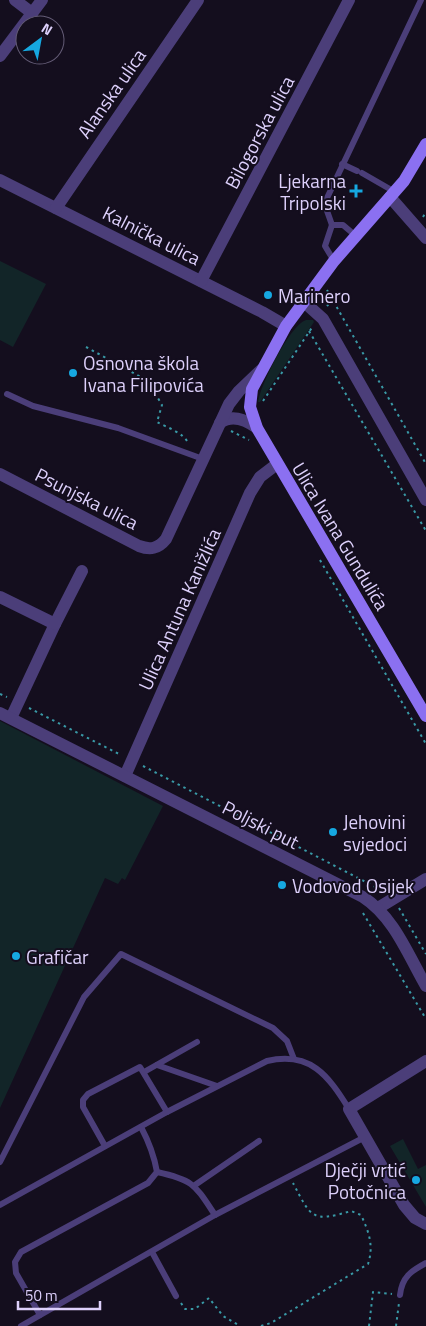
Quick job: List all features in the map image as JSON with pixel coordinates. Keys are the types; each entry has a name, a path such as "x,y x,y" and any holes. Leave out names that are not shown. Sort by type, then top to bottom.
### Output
{"main road":[{"path":"261,370 286,326 303,301 334,261 410,173 426,144"},
{"name":"Ulica Ivana Gundulića","path":"261,370 254,384 250,401 252,416 257,428 426,716"}],"street":[{"path":"15,0 32,13"},
{"path":"0,56 42,0"},
{"name":"Alanska ulica","path":"56,208 62,196 198,0"},
{"name":"Bilogorska ulica","path":"202,281 349,0"},
{"name":"Kalnička ulica","path":"0,180 202,281 286,326"},
{"path":"393,194 426,238"},
{"path":"303,301 320,315 426,500"},
{"path":"197,457 233,399 261,370"},
{"path":"219,424 227,419 237,419 248,422 257,428"},
{"name":"Psunjska ulica","path":"0,474 139,546 150,549 158,547 166,539 197,457"},
{"name":"Ulica Antuna Kanižlića","path":"125,776 250,493 260,478 278,464"},
{"path":"6,715 19,703 55,624 82,571"},
{"path":"0,597 55,624"},
{"name":"Poljski put","path":"6,715 355,892 378,908 389,921 426,986"},
{"path":"378,908 426,879"},
{"path":"426,1061 349,1109 404,1205 416,1218 426,1224"}],"lane":[{"path":"334,261 325,246 332,225 326,202 342,164 421,0"},
{"path":"342,164 359,172 393,194"},
{"path":"332,225 343,225 356,236"},
{"path":"7,394 33,406 118,428 197,457"},
{"path":"0,1162 84,997 121,954 273,1028 287,1041 294,1058"},
{"path":"144,1072 197,1042"},
{"path":"0,1205 167,1112 267,1061 280,1058 294,1058 320,1070 332,1083 349,1109"},
{"path":"157,1065 217,1086"},
{"path":"105,1146 82,1107 83,1100 88,1094 140,1067 167,1112"},
{"path":"140,1127 154,1156 157,1172"},
{"path":"21,1326 215,1215 365,1137"},
{"path":"195,1185 259,1141"},
{"path":"157,1172 184,1179 195,1185 215,1215"},
{"path":"40,1315 16,1273 15,1262 20,1252 148,1182 157,1172"},
{"path":"152,1252 176,1296"},
{"path":"400,1295 406,1275 426,1263"}],"path":[{"path":"262,405 320,315 332,300 426,464"},
{"path":"310,331 426,531"},
{"path":"86,347 148,381 162,404 157,422 186,439 197,457"},
{"path":"219,424 251,440"},
{"path":"316,553 426,744"},
{"path":"0,694 266,828 383,890 393,898 426,954"},
{"path":"362,911 426,1019"},
{"path":"261,1326 271,1323 368,1264 371,1253 370,1235 361,1215 351,1211 332,1217 316,1217 308,1211 289,1177"},
{"path":"369,1326 374,1292 400,1295 396,1326"},
{"path":"176,1296 185,1309 195,1309 209,1298 223,1316 240,1326"}],"green space":[{"path":"0,261 46,284 13,347 0,340"},
{"path":"306,320 313,320 314,322 260,402 258,402 264,383 284,344 299,324"},
{"path":"0,721 163,806 125,880 122,878 118,884 105,878 0,1108"},
{"path":"403,1139 418,1169 426,1165 426,1207 390,1146"}],"place":[{"name":"Ljekarna Tripolski","path":"356,191"},
{"name":"Marinero","path":"268,295"},
{"name":"Osnovna škola Ivana Filipovića","path":"73,373"},
{"name":"Jehovini svjedoci","path":"333,832"},
{"name":"Vodovod Osijek","path":"282,885"},
{"name":"Grafičar","path":"16,956"},
{"name":"Dječji vrtić Potočnica","path":"416,1180"}]}
